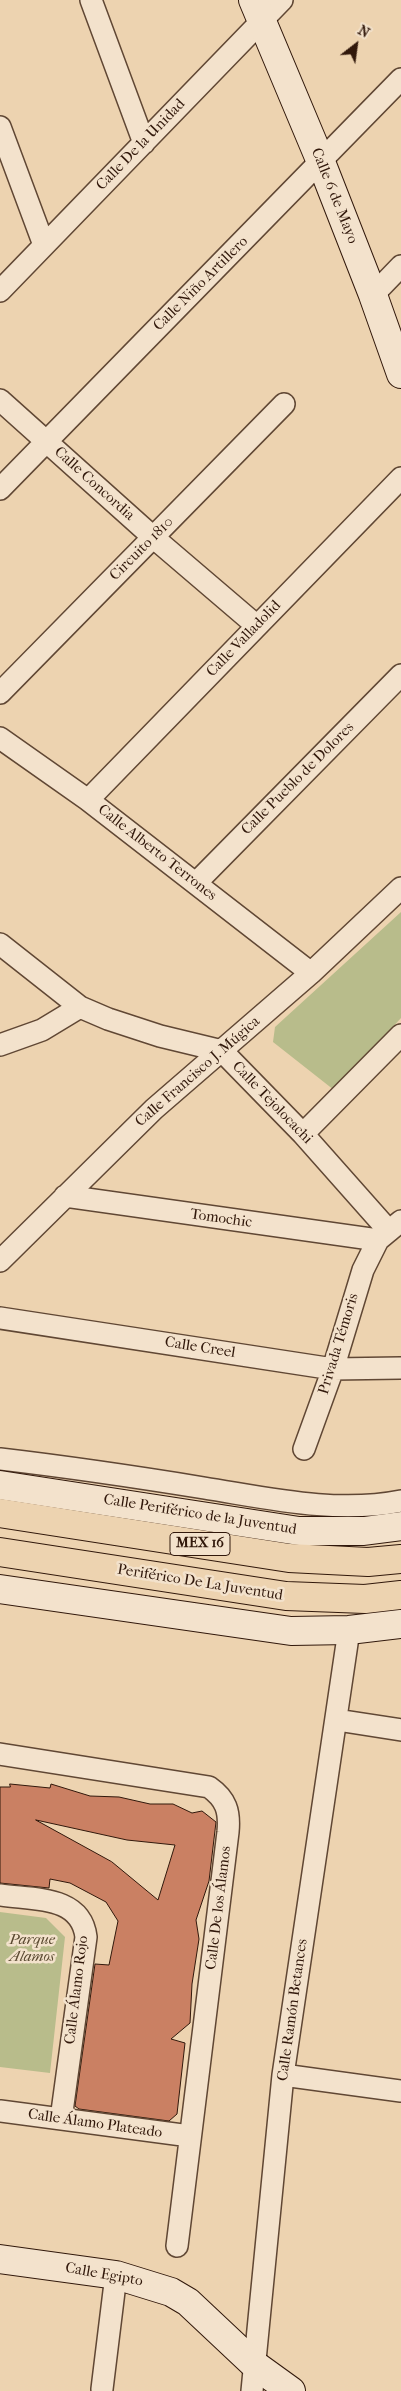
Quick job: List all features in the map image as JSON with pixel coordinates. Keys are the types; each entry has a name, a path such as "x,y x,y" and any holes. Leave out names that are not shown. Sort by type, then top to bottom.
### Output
{"highway":[{"name":"MEX 16","path":"0,1513 289,1558 368,1562 401,1558"},
{"name":"Periférico De La Juventud","path":"0,1552 286,1596 365,1599 401,1595"}],"main road":[{"name":"Calle 6 de Mayo","path":"257,11 321,162 373,295 401,374"},
{"name":"Calle Periférico de la Juventud","path":"0,1485 300,1531 364,1531 396,1515"},
{"path":"0,1589 291,1631 349,1630 401,1624"},
{"name":"Calle Egipto","path":"0,2259 116,2275 146,2282 171,2292 188,2302 254,2378 291,2391"}],"street":[{"path":"91,0 144,144"},
{"name":"Calle De la Unidad","path":"0,291 144,144 257,11 282,0"},
{"name":"Calle Niño Artillero","path":"0,489 401,79"},
{"path":"0,127 44,245"},
{"path":"373,295 401,266"},
{"name":"Calle Concordia","path":"0,400 154,538 257,626"},
{"name":"Circuito 1810","path":"0,693 284,404"},
{"name":"Calle Valladolid","path":"88,800 401,478"},
{"name":"Calle Pueblo de Dolores","path":"196,883 401,675"},
{"name":"Calle Alberto Terrones","path":"0,738 88,800 312,973"},
{"name":"Calle Francisco J. Múgica","path":"0,1261 154,1109 312,973 401,888"},
{"name":"Calle Tejolocachi","path":"0,944 80,1007 108,1019 160,1036 222,1051 303,1134 389,1230"},
{"path":"0,1045 42,1030 80,1007"},
{"path":"303,1134 401,1035"},
{"name":"Tomochic","path":"65,1196 389,1230"},
{"name":"Privada Témoris","path":"304,1449 333,1369 363,1270 389,1230"},
{"name":"Calle Creel","path":"0,1318 333,1369 401,1368"},
{"path":"0,1459 86,1469 308,1504 357,1506 396,1515"},
{"name":"Calle Ramón Betances","path":"254,2378 283,2075 349,1630"},
{"path":"336,1720 401,1730"},
{"name":"Calle De los Álamos","path":"0,1754 209,1787 220,1795 227,1805 229,1816 228,1832 177,2246"},
{"name":"Calle Álamo Rojo","path":"0,1895 60,1904 72,1909 80,1916 85,1926 86,1937 61,2119"},
{"path":"283,2075 401,2091"},
{"name":"Calle Álamo Plateado","path":"0,2111 190,2136"},
{"path":"102,2389 116,2275"}],"green space":[{"path":"401,912 401,1018 334,1090 273,1042 275,1027"},
{"name":"Parque Alamos","path":"0,1912 46,1918 65,1937 50,2073 0,2067"}],"building":[{"path":"10,1784 50,1788 51,1784 90,1796 119,1797 150,1804 173,1804 192,1813 202,1811 216,1822 209,1881 196,1920 199,1939 192,1984 190,2023 171,2039 185,2043 177,2114 169,2121 79,2109 75,2106 95,1964 109,1965 118,1921 106,1902 70,1883 50,1879 49,1888 0,1883 0,1787 10,1787","holes":["36,1820 127,1840 175,1845 158,1900 112,1862"]}]}
